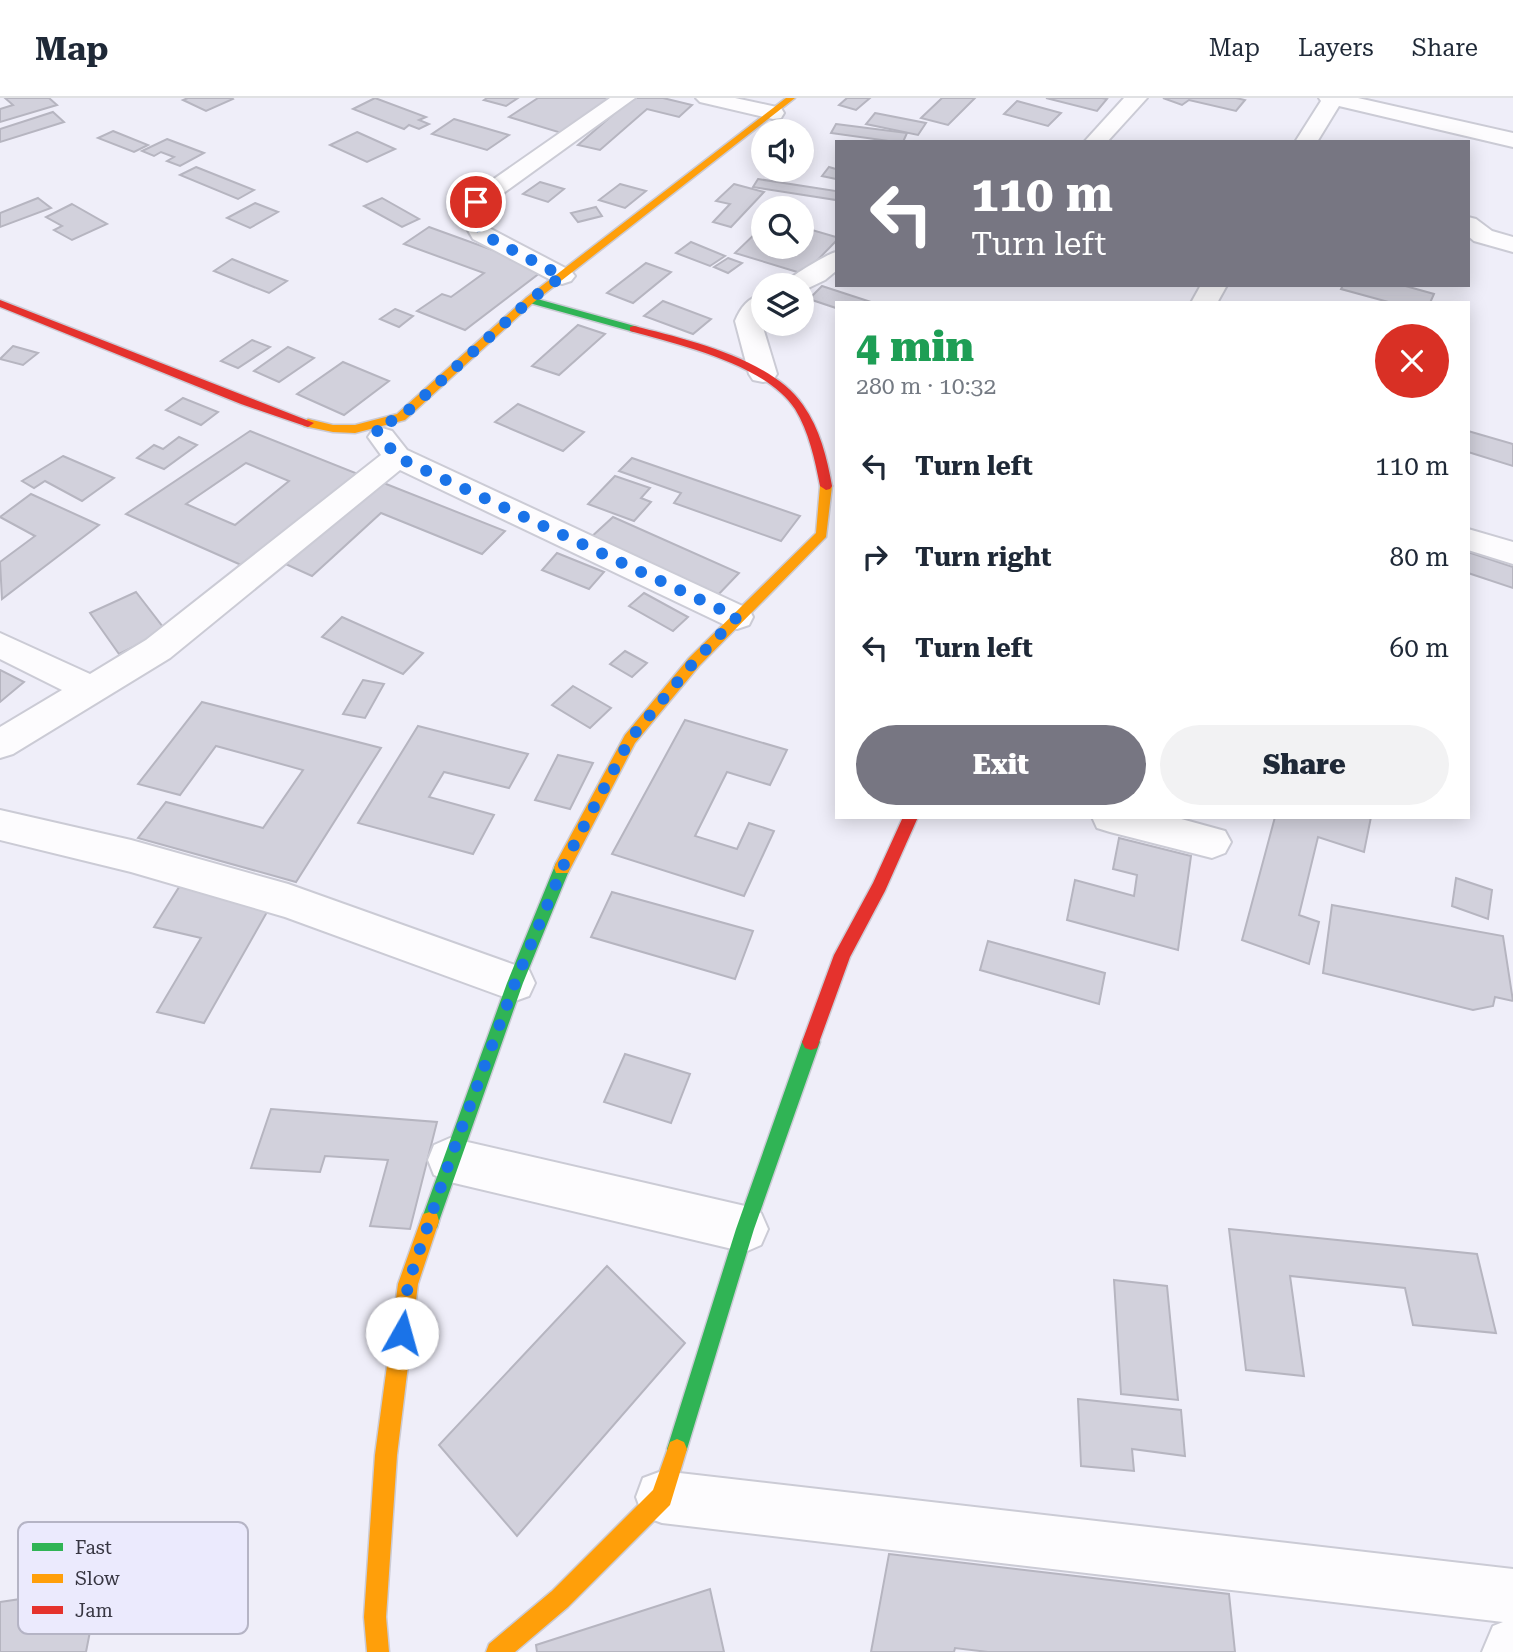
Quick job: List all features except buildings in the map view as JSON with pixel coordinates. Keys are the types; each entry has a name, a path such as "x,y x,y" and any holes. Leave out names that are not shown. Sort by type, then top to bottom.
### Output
{"street":[{"path":"562,276 482,234 472,217 476,202 624,98"},
{"path":"707,98 773,113"},
{"path":"0,303 245,402 313,424 349,430 375,428 401,417 530,300 791,98"},
{"path":"1097,140 1136,98"},
{"path":"1307,140 1333,98 1513,140"},
{"path":"1470,226 1483,236 1513,244"},
{"path":"814,276 835,260"},
{"path":"379,1652 375,1617 386,1455 408,1284 515,983 565,862 630,739 694,662 822,534 827,493 819,446 797,402 763,374 679,342 530,300"},
{"path":"751,314 748,321 751,332"},
{"path":"752,336 763,374"},
{"path":"375,428 397,457 737,617"},
{"path":"0,744 158,649 397,457"},
{"path":"1470,540 1513,553"},
{"path":"0,645 93,690"},
{"path":"497,1652 560,1599 662,1497 745,1229 842,955 879,886 910,819"},
{"path":"1118,819 1212,842"},
{"path":"0,825 131,856 288,901 515,983"},
{"path":"450,1160 745,1229"},
{"path":"662,1497 1513,1596"},
{"path":"1510,1652 1513,1646"}],"traffic: fast":[{"path":"530,300 634,329"},
{"path":"430,1221 515,983 562,868"},
{"path":"677,1449 745,1229 811,1042"}],"traffic: slow":[{"path":"308,423 355,429 401,417 530,300 791,98"},
{"path":"562,868 630,739 694,662 822,534 826,486"},
{"path":"378,1652 375,1617 386,1455 408,1284 430,1221"},
{"path":"497,1652 560,1599 662,1497 677,1449"}],"traffic: jam":[{"path":"0,303 245,402 308,423"},
{"path":"634,329 723,357 768,378 786,391 804,414 813,434 826,486"},
{"path":"811,1042 842,955 879,886 910,819"}],"route":[{"path":"402,1333 408,1284 450,1160 515,983 565,862 630,739 694,662 737,617 397,457 375,428 401,417 530,300 562,276 482,234 472,217 476,202"}]}
